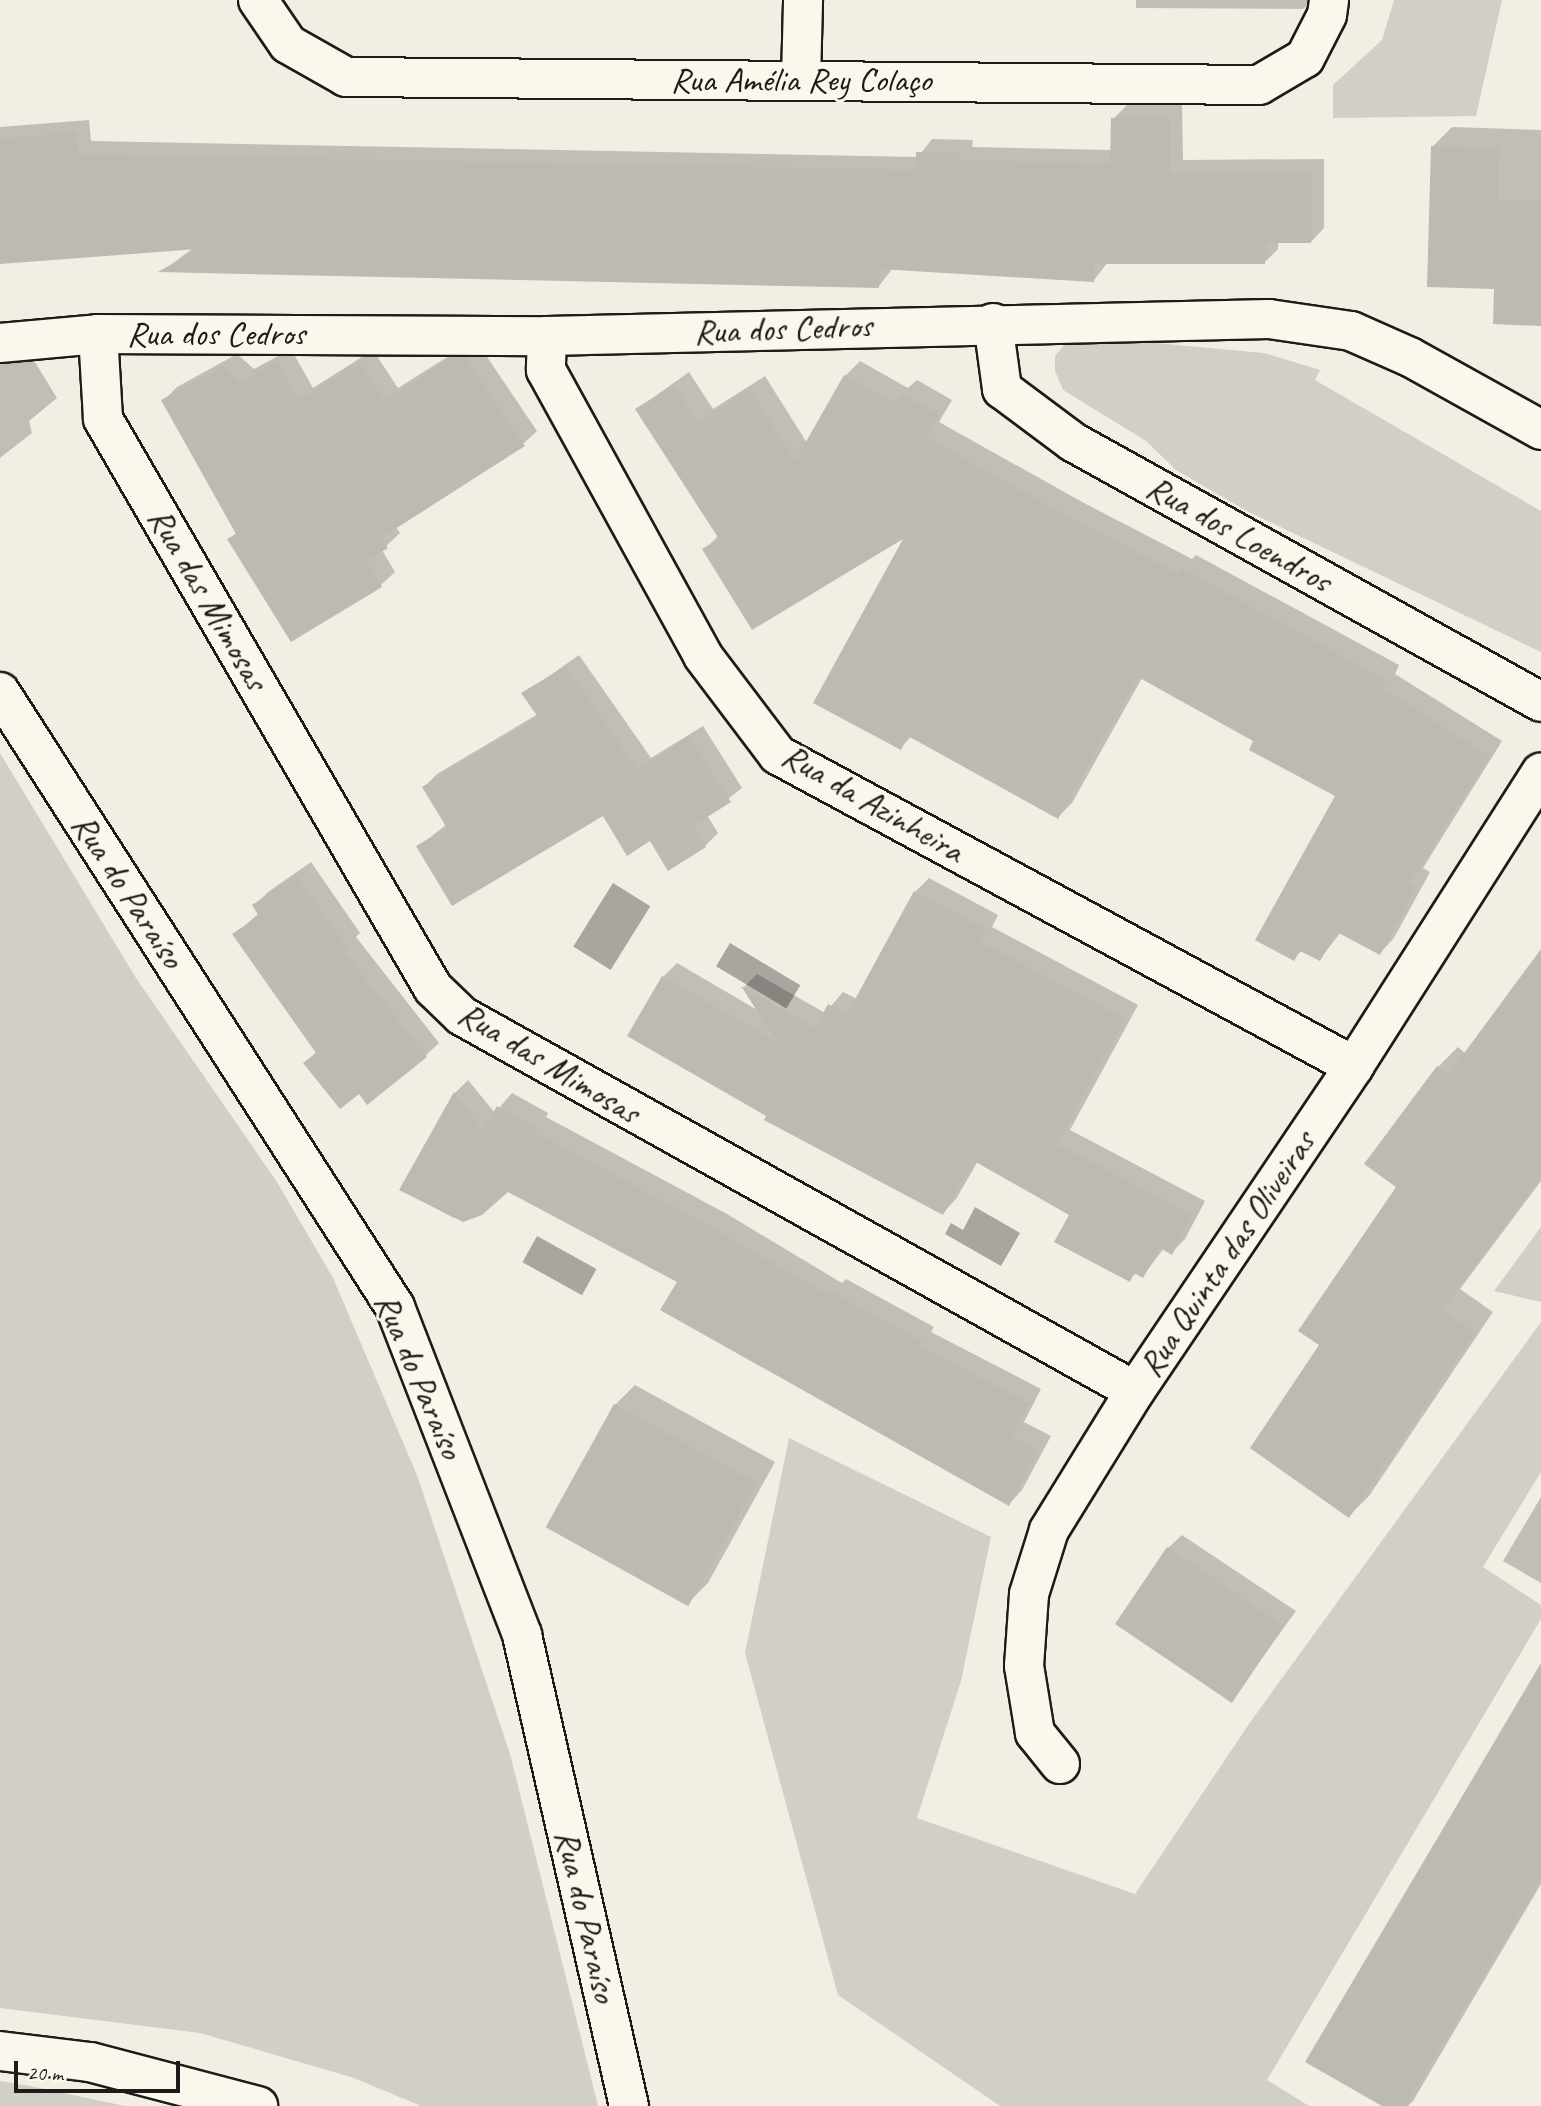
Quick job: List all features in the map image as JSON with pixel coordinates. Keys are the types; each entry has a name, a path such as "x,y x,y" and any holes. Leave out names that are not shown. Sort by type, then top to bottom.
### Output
{"street":[{"name":"Rua Amélia Rey Colaço","path":"258,0 288,44 346,77 1259,85 1304,58 1327,15 1329,0"},
{"path":"801,79 803,0"},
{"name":"Rua dos Cedros","path":"0,343 98,334 547,336 993,323 1269,320 1351,331 1410,357 1541,430"},
{"name":"Rua dos Loendros","path":"993,323 1002,388 1073,442 1541,702"},
{"name":"Rua das Mimosas","path":"98,334 103,419 433,988 452,1007 495,1038 1135,1391"},
{"name":"Rua da Azinheira","path":"547,336 546,370 703,656 778,755 1354,1066"},
{"name":"Rua do Paraíso","path":"0,692 395,1307 522,1635 629,2106"},
{"name":"Rua Quinta das Oliveiras","path":"1060,1764 1035,1732 1024,1666 1029,1594 1049,1530 1135,1391 1354,1066 1541,773"},
{"path":"0,2051 90,2062 258,2106"}],"shaded area":[{"path":"1394,0 1502,0 1476,116 1333,118 1333,85 1382,40"},
{"path":"1090,337 1264,353 1320,370 1315,380 1541,511 1541,652 1245,510 1176,470 1146,441 1063,390 1055,371 1055,356 1065,344"},
{"path":"0,753 136,978 277,1182 333,1278 417,1475 510,1754 598,2106 421,2106 354,2078 200,2033 0,2008"},
{"path":"613,883 650,906 611,970 573,947"},
{"path":"730,943 800,985 786,1008 716,966"},
{"path":"975,1207 1020,1233 1001,1266 945,1234 951,1223 963,1230"},
{"path":"1541,1227 1541,1302 1494,1291"},
{"path":"537,1236 596,1269 582,1295 522,1262"},
{"path":"1541,1322 1541,1472 1483,1567 1541,1605 1541,1619 1267,2080 1309,2106 1000,2106 838,1995 745,1653 789,1438 991,1537 961,1681 917,1818 1135,1894 1251,1721"},
{"path":"0,2081 30,2086 125,2106 0,2106"}],"building":[{"path":"1169,117 1170,173 1311,172 1311,243 1266,243 1265,264 1095,264 1094,282 880,269 879,288 158,272 198,249 0,264 0,139 76,132 78,154 916,170 916,152 960,153 959,160 1110,164 1111,118"},
{"path":"1431,146 1499,148 1498,200 1541,201 1541,326 1493,324 1494,289 1427,287"},
{"path":"453,357 466,358 525,446 381,538 388,548 367,561 382,587 291,642 227,539 236,534 161,400 223,366 240,382 277,361 299,400 359,362 384,400"},
{"path":"844,375 895,403 901,393 939,415 926,437 1069,517 1178,573 1181,568 1386,680 1382,688 1489,756 1410,883 1417,887 1380,955 1337,932 1320,961 1300,951 1294,961 1255,940 1335,796 1249,750 1253,741 1138,677 1058,819 908,736 901,750 813,703 903,539 752,630 702,549 719,539 635,409 674,385 698,422 750,389 795,461"},
{"path":"566,666 637,769 689,737 731,802 693,826 706,847 668,871 650,841 627,856 603,816 452,906 416,846 447,828 422,787 538,717 521,693"},
{"path":"296,875 347,948 343,951 427,1057 367,1105 359,1094 340,1109 303,1063 316,1053 232,934 259,916 252,905"},
{"path":"914,891 986,929 979,941 1125,1019 1057,1144 1193,1215 1172,1255 1160,1248 1143,1278 1134,1273 1130,1282 1054,1242 1069,1215 974,1161 943,1215 764,1120 766,1116 627,1036 662,976 777,1042 741,986 815,1028 828,1004 847,1014"},
{"path":"1541,949 1541,1177 1442,1310 1475,1332 1349,1518 1250,1448 1319,1345 1298,1331 1396,1187 1364,1164 1437,1066 1448,1075"},
{"path":"454,1092 483,1130 497,1106 535,1127 533,1131 713,1228 829,1296 831,1292 922,1341 919,1346 1029,1403 1012,1436 1038,1450 1009,1506 660,1310 677,1282 508,1192 482,1215 463,1222 399,1190"},
{"path":"614,1404 757,1483 688,1606 546,1527"},
{"path":"1167,1547 1284,1626 1232,1703 1115,1624"},
{"path":"1541,1663 1541,1878 1406,2106 1382,2106 1305,2062"}]}
